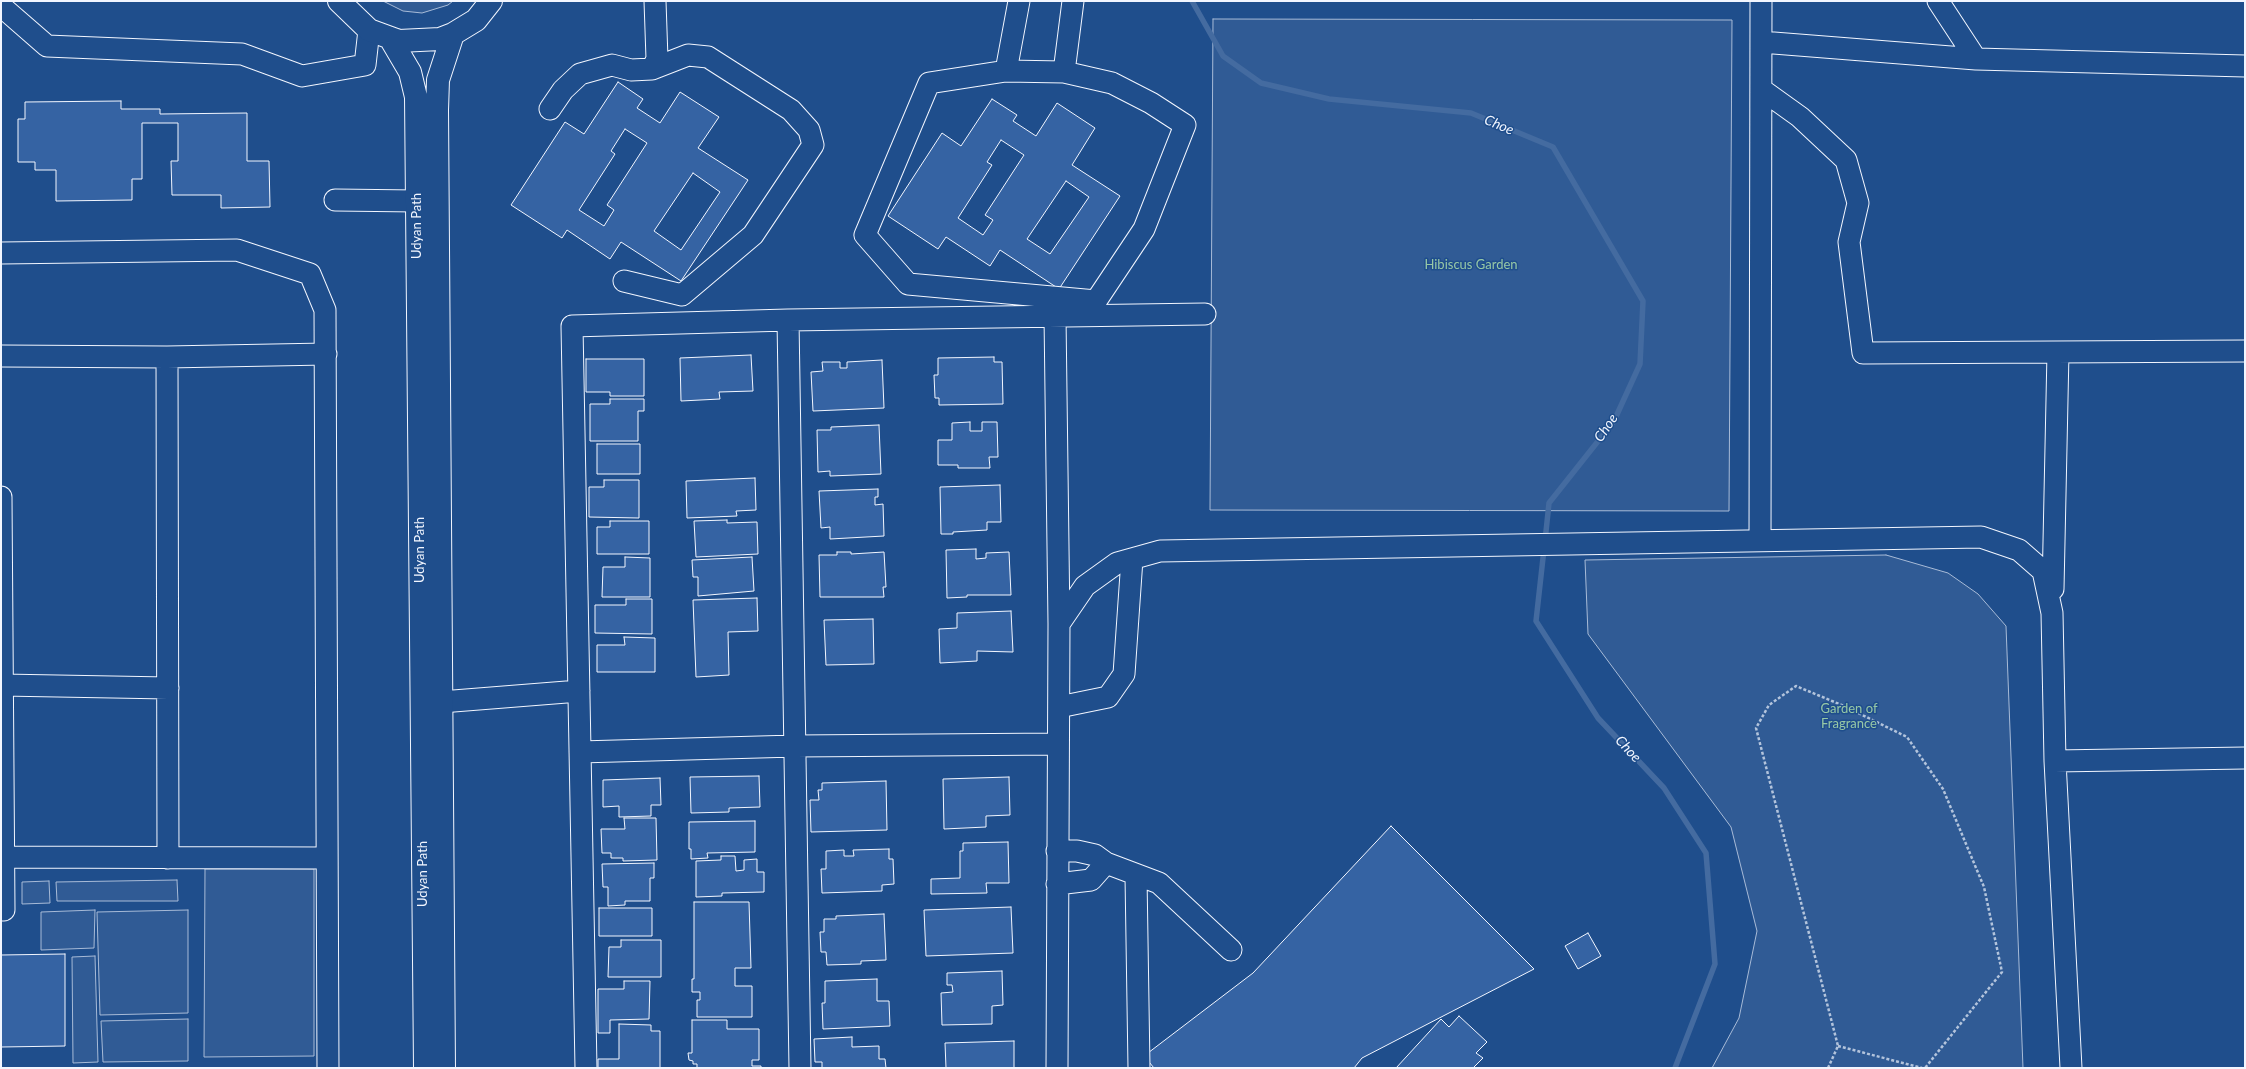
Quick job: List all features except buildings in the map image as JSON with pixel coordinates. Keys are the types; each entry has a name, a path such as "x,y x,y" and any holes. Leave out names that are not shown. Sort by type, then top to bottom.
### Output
{"main road":[{"path":"340,1 369,30 399,41 440,39 453,34 476,20 491,1"},
{"name":"Udyan Path","path":"444,1068 437,110 438,80 453,34"},
{"name":"Udyan Path","path":"390,38 410,72 416,97 424,1068"}],"street":[{"path":"652,69 657,59 655,1"},
{"path":"1006,71 1019,1"},
{"path":"1064,72 1073,1"},
{"path":"1760,540 1761,1"},
{"path":"1938,1 1976,59"},
{"path":"1,6 46,46 242,54 302,76 365,65 369,30"},
{"path":"1761,42 1976,59 2245,66"},
{"path":"550,109 563,90 580,74 612,66 631,70 652,69 688,55 708,57 791,110 809,130 813,145 753,235 682,295 624,282"},
{"path":"1006,71 1064,72 1112,83 1151,103 1186,125 1144,229 1096,301 908,284 865,235 929,83 1006,71"},
{"path":"1761,89 1800,117 1846,160 1858,203 1849,242 1863,353 2245,351"},
{"path":"335,200 417,201"},
{"path":"1,253 237,250 310,274 325,310 328,1068"},
{"path":"586,1068 572,326 788,320 1205,314"},
{"path":"1055,316 1059,624 1057,1068"},
{"path":"788,320 800,1068"},
{"path":"2058,352 2052,613 2055,761 2071,1068"},
{"path":"1,356 167,357 326,354"},
{"path":"167,357 168,858"},
{"path":"1,497 1,768 4,857 4,910 1,910"},
{"path":"1059,624 1085,586 1117,563 1160,551 1981,536 2018,550 2043,571 2052,613"},
{"path":"1059,706 1108,697 1124,674 1132,559"},
{"path":"2,685 168,688"},
{"path":"441,702 579,691"},
{"path":"580,752 795,746 1058,744"},
{"path":"2055,761 2245,758"},
{"path":"1057,851 1077,851 1095,855 1106,863 1136,876 1158,883 1231,950"},
{"path":"4,857 326,858"},
{"path":"1057,884 1091,880 1106,863"},
{"path":"1136,876 1139,1068"}],"path":[{"path":"1828,1068 1838,1046 1756,728 1769,705 1796,686 1844,706 1907,737 1942,789 1984,887 2002,972 1925,1068"},
{"path":"1838,1046 1922,1068"}],"shaded area":[{"path":"383,1 453,1 448,5 422,13 403,11"},
{"name":"Hibiscus Garden","path":"1213,19 1732,20 1729,511 1210,510"},
{"name":"Garden of Fragrance","path":"1886,555 1948,573 1978,594 2006,626 2023,1068 1712,1068 1739,1018 1757,931 1731,827 1588,634 1585,560"},
{"path":"205,869 314,869 314,1056 204,1057"},
{"path":"177,880 178,901 57,901 56,882"},
{"path":"49,881 50,903 22,904 22,882"},
{"path":"95,910 94,948 41,950 41,912"},
{"path":"188,910 188,1013 100,1015 97,912"},
{"path":"95,956 98,1062 73,1063 72,957"},
{"path":"188,1019 188,1061 103,1062 101,1021"}],"waterway":[{"name":"Choe","path":"1192,1 1223,56 1261,83 1329,99 1471,113 1553,147 1643,301 1640,364 1614,421 1549,503 1545,541"},
{"name":"Choe","path":"1544,549 1536,621 1598,718 1664,788 1706,853 1715,964 1675,1068"}]}
